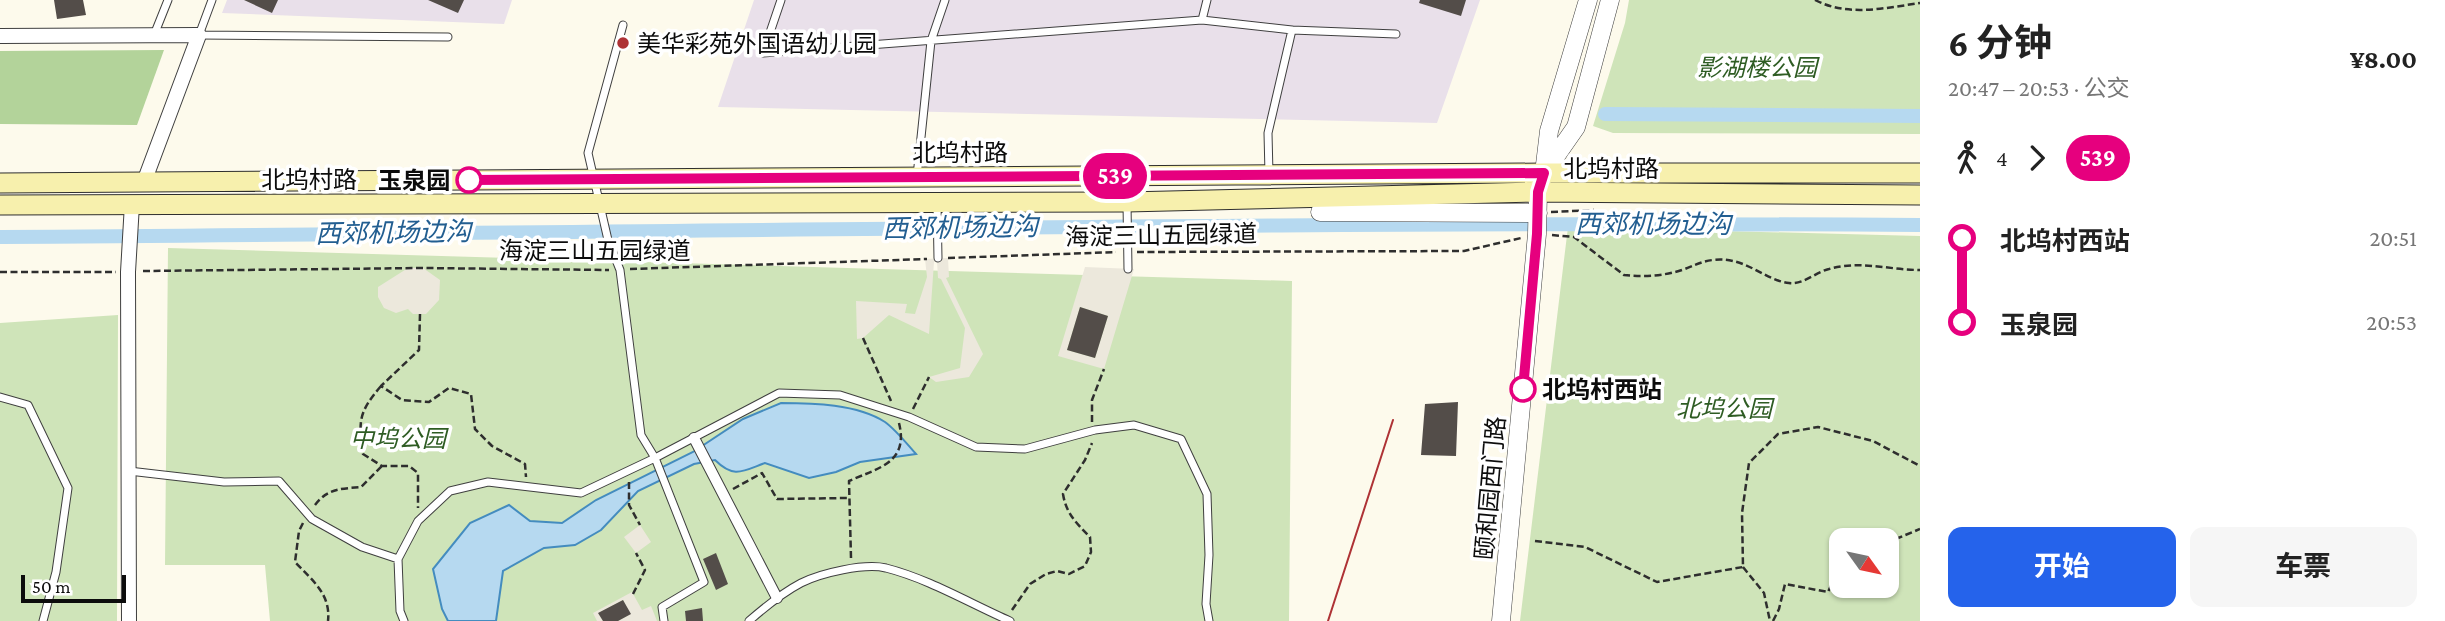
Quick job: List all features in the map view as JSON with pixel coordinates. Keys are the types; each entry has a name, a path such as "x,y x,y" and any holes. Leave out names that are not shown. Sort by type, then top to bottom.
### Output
{"main road":[{"name":"北坞村路","path":"0,183 1920,173"},
{"name":"北坞村路","path":"0,205 600,203 937,211 1128,210 1293,198 1538,192 1920,195"},
{"path":"1293,198 1320,212"}],"street":[{"path":"1544,173 1549,131 1588,0"},
{"path":"1544,173 1576,127 1610,0"},
{"path":"0,36 199,35 144,182"},
{"name":"颐和园西门路","path":"1501,621 1537,234 1538,192 1544,173"},
{"path":"129,621 128,272 132,204"},
{"path":"1320,212 1538,213"},
{"path":"694,438 777,598"}],"lane":[{"path":"154,35 169,0"},
{"path":"212,0 199,35 448,37"},
{"path":"781,0 763,53 1202,20 1292,30 1396,34"},
{"path":"917,177 931,41 944,0"},
{"path":"1202,20 1207,0"},
{"path":"623,24 588,153 607,240 620,270 640,435 655,458 704,582 662,607 664,621"},
{"path":"1269,175 1268,133 1292,30"},
{"path":"1128,210 1128,269"},
{"path":"937,211 938,258"},
{"path":"404,621 400,611 398,559 418,522 450,491 488,482 552,492 581,493 655,458 779,393 840,395 897,413 976,447 1025,449 1092,431 1134,425 1181,439 1207,494 1209,555 1206,604 1209,621"},
{"path":"0,397 28,405 68,488 56,572 43,621"},
{"path":"128,471 224,482 279,481 312,519 362,547 398,559"},
{"path":"749,621 777,598 803,582 851,568 883,567 931,584 1009,620"}],"path":[{"path":"1815,0 1861,11 1920,3"},
{"name":"海淀三山五园绿道","path":"0,272 423,268 620,270 938,258 1128,247 1464,251 1537,234 1574,237 1624,275 1634,276 1667,274 1714,260 1747,265 1791,283 1805,280 1817,272 1846,265 1920,270"},
{"path":"418,522 418,473 409,466 382,466 363,454 360,433 364,406 419,349 420,314"},
{"path":"851,568 849,481 892,461 903,439 897,413 863,338"},
{"path":"1009,620 1017,601 1030,584 1046,574 1057,571 1069,574 1085,566 1091,552 1090,537 1073,521 1063,494 1092,447 1092,400 1104,369"},
{"path":"909,418 929,377"},
{"path":"381,386 402,400 429,402 449,388 471,394 475,429 492,446 525,464 527,486"},
{"path":"1772,621 1764,593 1743,567 1742,513 1749,463 1778,434 1818,427 1873,441 1920,466"},
{"path":"626,472 630,487 629,505 640,525"},
{"path":"723,494 762,473 777,499 848,498"},
{"path":"1899,538 1920,528"},
{"path":"1535,541 1585,547 1657,582 1743,567"},
{"path":"633,594 645,570 636,553"},
{"path":"1772,621 1779,609 1784,584 1828,592 1829,590"}],"shaded area":[{"path":"227,0 512,0 504,24 222,13"},
{"path":"754,0 1480,0 1437,123 718,107"},
{"path":"948,258 949,277 946,278 983,354 969,377 936,382 929,377 960,368 965,328 941,279 938,278 937,261 934,262 929,334 889,315 863,338 857,339 856,301 907,304 905,313 915,314 927,277 925,259"},
{"path":"1085,267 1134,269 1104,369 1058,356","holes":["1080,307 1108,316 1095,358 1067,350"]},
{"path":"408,268 423,268 440,280 439,300 426,314 413,314 408,309 396,313 384,308 378,297 378,287"},
{"path":"640,525 651,542 636,553 624,537"},
{"path":"632,592 642,610 651,606 657,621 618,621 630,614 623,600 599,613 603,621 597,621 593,613"}],"green space":[{"name":"影湖楼公园","path":"1629,0 1920,0 1920,134 1613,133 1593,126 1625,23"},
{"path":"164,50 137,125 0,124 0,51"},
{"name":"北坞公园","path":"1568,227 1920,236 1920,621 1520,621"},
{"name":"中坞公园","path":"168,248 1292,281 1289,621 270,621 265,565 165,565"},
{"path":"118,315 117,621 0,621 0,323"}],"water":[{"path":"781,403 807,403 861,411 889,425 916,454 860,462 836,472 809,478 765,463 739,472 728,470 715,460 694,464 638,491 601,530 575,545 544,548 503,571 496,621 448,621 442,609 433,569 470,523 509,505 530,521 562,523 596,500 693,452 743,419"}],"building":[{"path":"54,0 83,0 86,15 57,19"},
{"path":"244,0 278,0 272,13"},
{"path":"428,0 464,0 458,13"},
{"path":"1420,0 1466,0 1461,16 1419,3"},
{"path":"1080,307 1108,316 1095,358 1067,350"},
{"path":"1458,402 1456,456 1421,455 1425,404"},
{"path":"716,553 728,584 716,590 703,559"},
{"path":"623,600 631,614 618,621 603,621 598,613"},
{"path":"702,608 703,621 686,621 685,611"}],"waterway":[{"path":"1605,114 1920,116"},
{"name":"西郊机场边沟","path":"0,237 1200,226 1920,225"}],"tram line":[{"path":"1328,621 1393,420"}],"bus line":[{"name":"539","path":"469,180 1544,173 1538,192 1537,234 1523,389"}],"place":[{"name":"美华彩苑外国语幼儿园","path":"623,43"},
{"name":"玉泉园","path":"469,180"},
{"name":"北坞村西站","path":"1523,389"}]}
